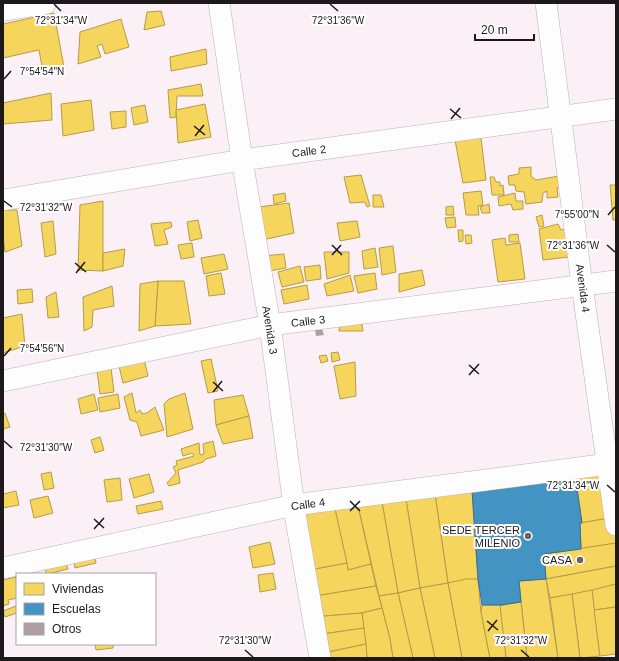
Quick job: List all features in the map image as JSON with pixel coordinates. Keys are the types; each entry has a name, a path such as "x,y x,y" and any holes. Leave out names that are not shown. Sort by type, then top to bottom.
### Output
{"street":[{"path":"3,10 45,3"},
{"name":"Avenida 3","path":"219,3 242,160 270,325 294,505 320,658"},
{"name":"Avenida 4","path":"546,3 582,285 611,464 616,525"},
{"name":"Calle 2","path":"3,200 242,160 616,109"},
{"name":"Calle 3","path":"3,381 270,325 616,281"},
{"name":"Calle 4","path":"3,568 294,505 611,464"}],"building: Viviendas":[{"path":"161,11 165,25 144,30 147,12"},
{"path":"54,13 64,67 43,72 39,50 3,58 3,24"},
{"path":"121,19 129,47 105,54 102,44 97,46 101,57 78,64 80,32"},
{"path":"206,49 207,64 171,71 170,57"},
{"path":"201,84 203,96 177,96 176,117 170,118 168,90"},
{"path":"51,93 52,120 3,124 3,103"},
{"path":"91,100 94,130 63,136 61,104"},
{"path":"205,104 211,137 178,143 176,110"},
{"path":"145,105 148,122 134,125 131,108"},
{"path":"126,111 126,127 112,129 110,112"},
{"path":"481,138 486,180 463,183 455,140"},
{"path":"531,167 531,176 536,180 559,176 561,187 557,188 558,197 547,198 547,191 543,193 542,202 526,204 524,192 516,191 515,185 509,185 508,176 519,174 519,168"},
{"path":"361,175 370,206 367,207 365,202 350,203 344,177"},
{"path":"490,177 494,177 496,182 500,182 500,186 503,185 504,195 492,195"},
{"path":"610,185 616,185 616,220 613,220"},
{"path":"481,191 483,205 478,206 479,215 466,215 463,193"},
{"path":"285,193 286,201 274,204 273,195"},
{"path":"515,193 516,201 523,201 523,209 513,210 511,204 499,206 498,197"},
{"path":"373,195 381,195 384,207 373,207"},
{"path":"103,201 103,271 78,270 80,205"},
{"path":"289,203 294,233 262,240 259,207"},
{"path":"489,204 490,213 482,213 480,207"},
{"path":"453,206 454,215 446,215 446,207"},
{"path":"3,210 17,210 22,246 5,252 3,236"},
{"path":"542,215 544,226 539,227 536,217"},
{"path":"455,217 456,227 447,228 445,218"},
{"path":"198,220 202,238 190,241 187,222"},
{"path":"53,221 56,254 45,257 41,223"},
{"path":"357,221 360,237 340,241 337,223"},
{"path":"171,222 172,227 164,230 168,244 155,246 151,224"},
{"path":"558,224 561,230 567,229 569,257 543,260 539,229"},
{"path":"458,230 463,230 463,241 459,242"},
{"path":"518,234 519,242 509,242 509,235"},
{"path":"465,235 471,235 472,243 466,244"},
{"path":"505,238 506,245 520,243 525,279 498,282 492,240"},
{"path":"192,243 194,257 181,259 178,245"},
{"path":"393,246 396,272 382,275 379,248"},
{"path":"375,248 378,267 364,269 362,251"},
{"path":"125,249 123,266 103,271 103,253"},
{"path":"324,252 349,252 349,273 327,279"},
{"path":"224,254 228,269 204,274 201,258"},
{"path":"284,254 286,268 264,272 263,256"},
{"path":"320,265 321,279 306,281 304,267"},
{"path":"300,266 304,282 282,287 278,272"},
{"path":"422,270 425,285 399,292 399,274"},
{"path":"221,273 225,294 209,296 206,276"},
{"path":"375,273 377,289 358,293 354,276"},
{"path":"350,275 354,291 327,296 324,284"},
{"path":"158,281 184,281 191,324 155,326"},
{"path":"158,281 155,326 139,331 140,284"},
{"path":"307,285 309,299 284,304 281,290"},
{"path":"112,286 114,306 93,310 92,327 84,331 83,297"},
{"path":"32,289 33,302 18,304 17,290"},
{"path":"56,292 59,317 48,318 46,297"},
{"path":"22,314 25,346 3,353 3,318"},
{"path":"362,324 363,331 339,331 340,325"},
{"path":"338,352 340,360 332,362 331,353"},
{"path":"326,355 328,361 321,363 319,356"},
{"path":"144,359 148,376 123,383 119,366"},
{"path":"211,359 218,391 208,393 201,361"},
{"path":"355,362 356,396 340,399 334,366"},
{"path":"111,368 114,392 100,394 97,370"},
{"path":"132,393 136,413 140,410 142,414 147,413 155,407 164,430 141,436 137,422 130,420 124,397"},
{"path":"185,393 193,429 167,437 164,404 169,399"},
{"path":"94,394 98,410 81,414 78,399"},
{"path":"118,394 120,408 100,412 98,398"},
{"path":"243,395 249,416 216,425 214,400"},
{"path":"5,413 10,427 3,429 3,414"},
{"path":"249,416 253,438 223,444 216,425"},
{"path":"100,437 104,450 95,453 91,440"},
{"path":"213,441 216,456 178,470 180,483 169,486 167,483 176,473 173,467 177,465 176,461 194,456 192,453 183,456 181,449 199,443 200,455 204,454 203,444"},
{"name":"CASA","path":"608,471 615,517 582,523 575,475"},
{"path":"51,472 54,488 44,490 41,474"},
{"path":"149,474 154,492 134,498 129,479"},
{"path":"120,478 122,500 107,502 104,480"},
{"path":"472,490 478,579 448,583 435,494"},
{"path":"16,491 19,505 3,508 3,494"},
{"path":"435,494 448,583 420,588 406,499"},
{"path":"48,496 53,513 34,518 30,500"},
{"path":"406,499 420,588 398,593 382,502"},
{"path":"161,501 163,509 138,514 136,506"},
{"path":"382,502 398,593 379,596 358,506"},
{"path":"358,506 371,564 348,570 335,509"},
{"path":"335,509 347,563 305,571 295,514"},
{"name":"CASA","path":"615,517 616,543 581,549 580,523"},
{"path":"270,542 275,564 253,568 249,547"},
{"name":"CASA","path":"616,543 616,566 546,579 544,554"},
{"path":"94,552 96,563 75,568 73,556"},
{"path":"65,559 68,569 47,573 43,565"},
{"path":"347,563 348,570 371,564 376,586 309,597 305,571"},
{"name":"CASA","path":"616,566 616,584 587,592 550,598 546,579"},
{"path":"273,573 276,589 260,592 258,575"},
{"path":"16,577 16,598 8,600 9,604 3,606 3,580"},
{"path":"466,579 478,579 481,612 490,658 462,658 448,583"},
{"name":"CASA","path":"546,579 558,658 527,658 519,581"},
{"path":"448,583 462,658 435,658 420,588"},
{"name":"CASA","path":"616,584 616,607 594,610 592,590"},
{"path":"376,586 382,608 362,613 313,617 309,597"},
{"path":"420,588 435,658 413,658 398,593"},
{"name":"CASA","path":"592,590 600,656 580,658 572,594"},
{"path":"398,593 413,658 393,658 390,639 379,596"},
{"name":"CASA","path":"572,594 580,658 558,658 550,598"},
{"path":"521,602 527,658 506,658 499,606"},
{"path":"482,605 500,605 506,658 490,658 481,612"},
{"path":"16,606 16,613 5,617 3,611"},
{"path":"616,607 616,654 600,656 594,610"},
{"path":"382,608 393,658 367,658 362,613"},
{"path":"362,613 364,628 316,635 313,617"},
{"path":"364,628 366,644 319,654 316,635"},
{"path":"366,644 367,658 320,658 319,654"},
{"path":"95,645 113,645 113,648 96,650"}],"building: Escuelas":[{"name":"SEDE TERCER MILENIO","path":"575,475 582,523 580,523 581,549 544,554 546,579 519,581 521,602 500,605 482,605 478,579 472,490"}],"building: Otros":[{"path":"322,329 324,335 316,336 315,330"}],"place":[{"name":"SEDE TERCER MILENIO","path":"528,536"},
{"name":"CASA","path":"580,560"}]}
